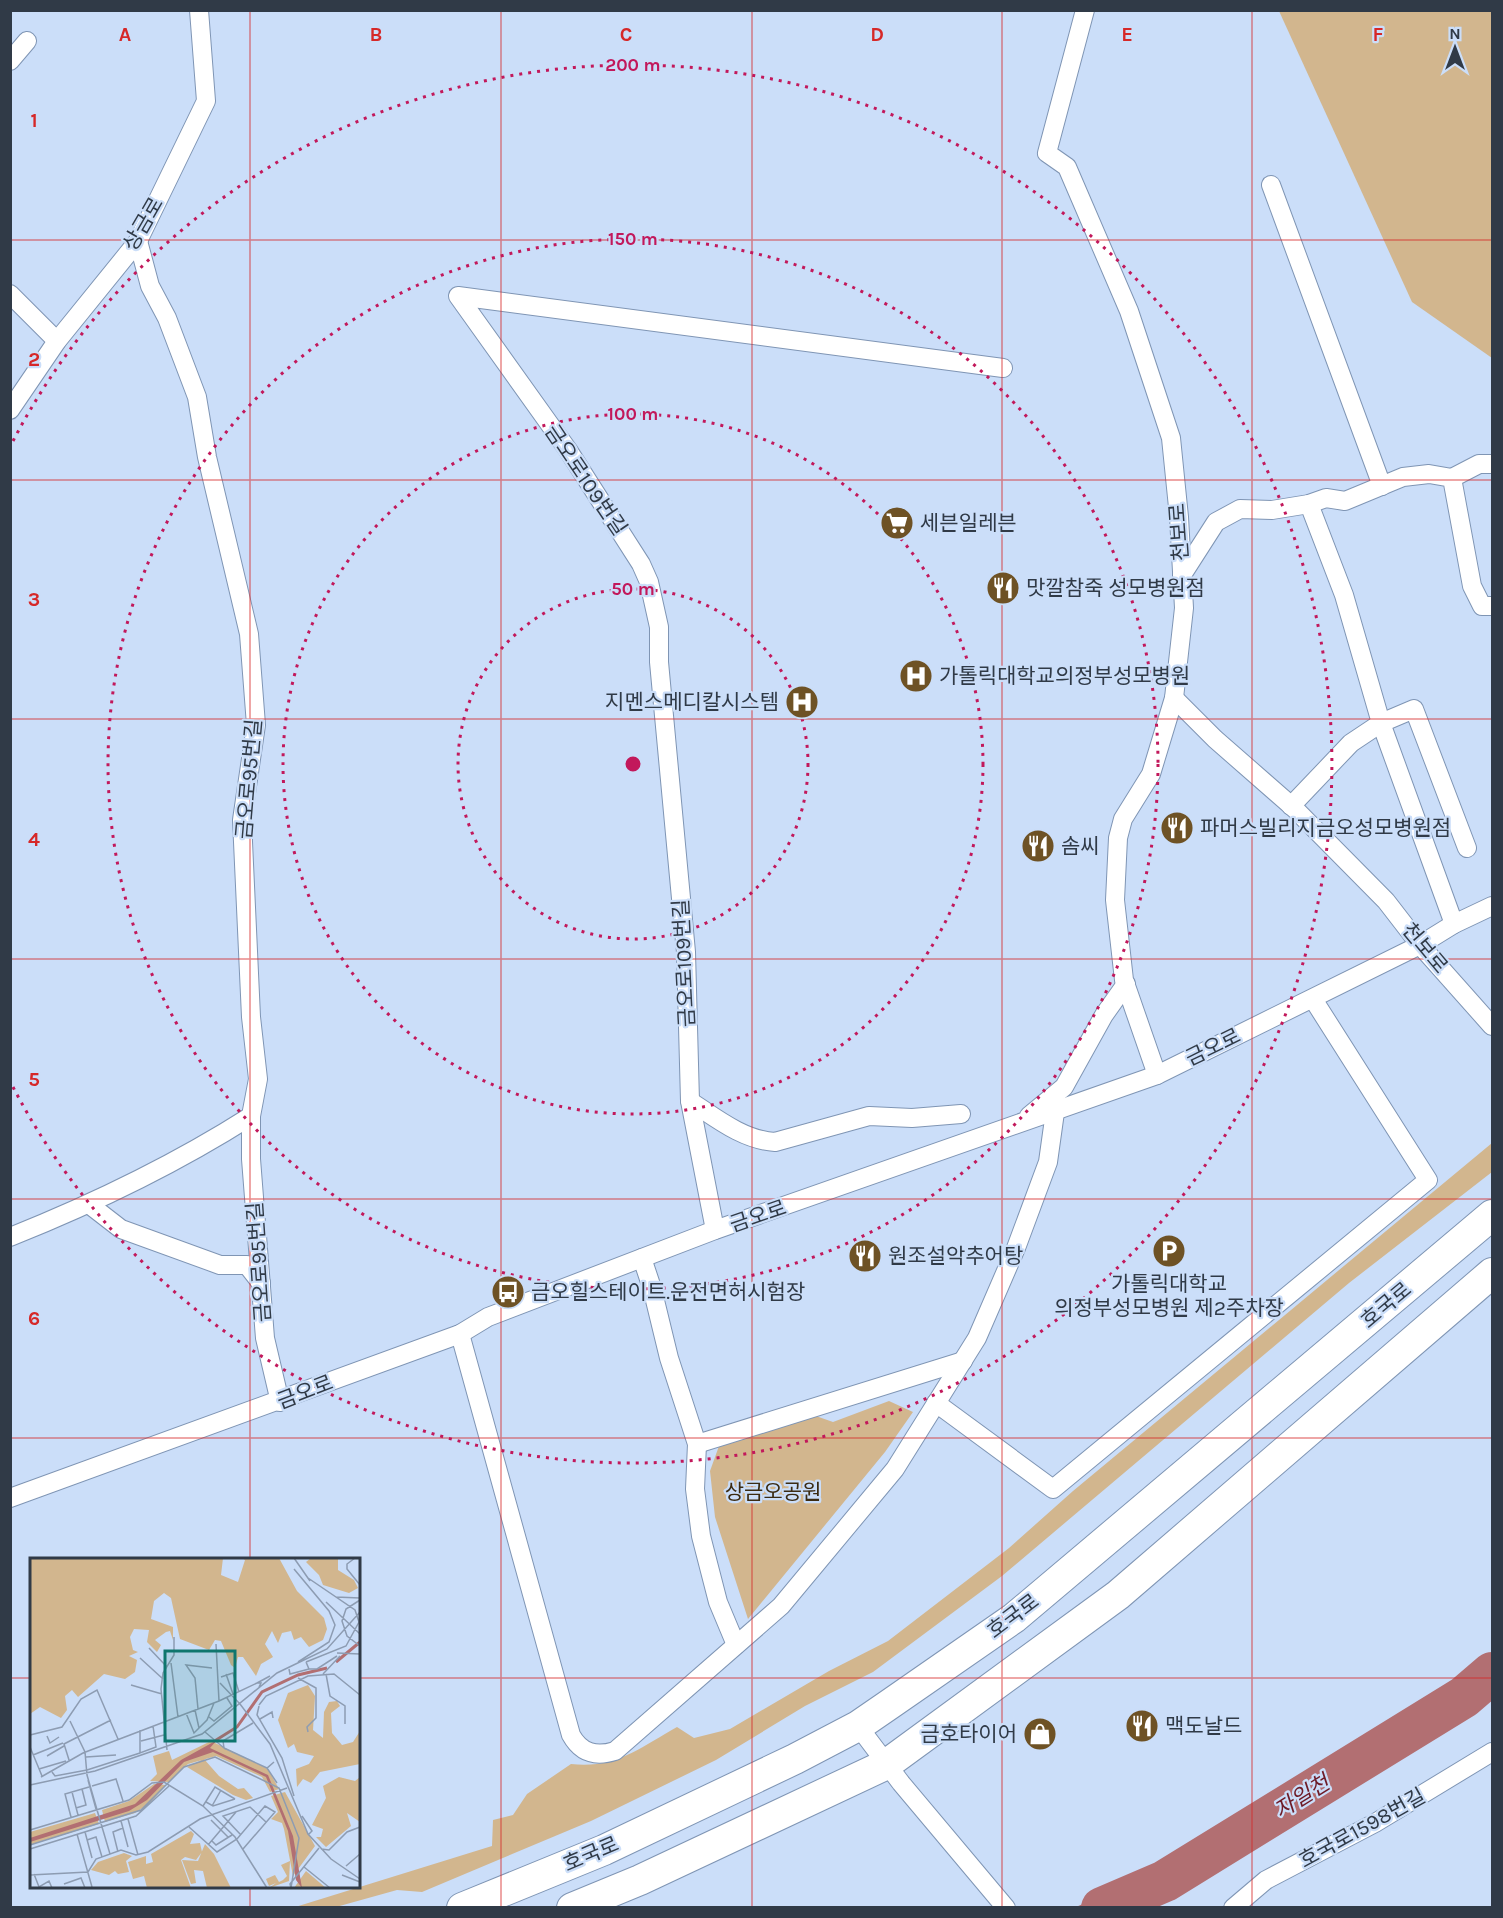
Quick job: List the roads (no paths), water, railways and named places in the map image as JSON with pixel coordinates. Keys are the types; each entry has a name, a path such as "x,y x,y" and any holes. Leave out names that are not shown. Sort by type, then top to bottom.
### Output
{"main road":[{"name":"호국로","path":"462,1908 604,1850 795,1759 858,1726 1014,1618 1492,1215"},
{"name":"호국로","path":"572,1908 640,1880 887,1764 1118,1595 1492,1273"},
{"path":"976,1699 961,1687 964,1673 999,1648 1008,1638 1014,1618"}],"street":[{"name":"상금로","path":"10,410 57,341 138,241 206,101 199,10"},
{"name":"천보로","path":"1085,10 1047,153 1067,167 1129,311 1171,438 1184,608 1174,698 1215,739 1291,806 1386,902 1420,945 1492,1026"},
{"path":"10,61 27,41"},
{"path":"1271,185 1382,486"},
{"name":"금오로95번길","path":"138,241 150,286 167,318 197,397 213,480 249,634 256,725 242,820 251,1017 258,1079 251,1116 251,1159 265,1338 280,1402"},
{"path":"10,294 57,341"},
{"name":"금오로109번길","path":"715,1230 690,1101 686,952 659,662 659,627 649,582 629,543 568,450 458,296 1003,368"},
{"path":"1182,575 1216,522 1240,509 1272,510 1309,504 1326,498 1345,501 1403,477 1429,474 1452,478 1479,464 1492,464"},
{"path":"1452,478 1472,585 1482,606 1492,606"},
{"path":"1309,504 1344,595 1381,723 1454,924"},
{"path":"1157,1075 1126,984 1115,900 1118,838 1123,819 1151,774 1174,698"},
{"path":"1291,806 1351,743 1381,723 1414,709 1467,848"},
{"name":"금오로","path":"10,1498 280,1402 418,1347 460,1334 488,1317 715,1230 1157,1075 1313,999 1492,906"},
{"path":"1020,1124 1064,1087 1104,1015 1126,984"},
{"path":"936,1403 1053,1489 1428,1180 1313,999"},
{"path":"690,1101 728,1126 762,1141 775,1142 869,1116 912,1118 961,1114"},
{"path":"460,1334 571,1735 576,1744 596,1755 615,1751 781,1606 895,1469 977,1338 1048,1162 1055,1112"},
{"path":"10,1237 90,1205 146,1178 251,1116"},
{"path":"90,1205 121,1229 220,1265 247,1265 261,1283"},
{"path":"642,1258 652,1288 669,1358 697,1444 695,1489 701,1536 718,1602 736,1645"},
{"path":"697,1444 963,1361"},
{"path":"858,1726 1006,1908"},
{"name":"호국로1598번길","path":"1233,1908 1266,1880 1375,1823 1492,1752"},
{"path":"1226,1908 1266,1880"}],"waterway":[{"name":"자일천","path":"1102,1908 1165,1881 1464,1697 1492,1673"}],"place":[{"name":"세븐일레븐","path":"897,523"},
{"name":"맛깔참죽 성모병원점","path":"1003,588"},
{"name":"가톨릭대학교의정부성모병원","path":"916,676"},
{"name":"지멘스메디칼시스템","path":"802,702"},
{"name":"파머스빌리지금오성모병원점","path":"1177,828"},
{"name":"솜씨","path":"1038,846"},
{"name":"가톨릭대학교 의정부성모병원 제2주차장","path":"1169,1251"},
{"name":"원조설악추어탕","path":"865,1256"},
{"name":"금오힐스테이트.운전면허시험장","path":"508,1292"},
{"name":"맥도날드","path":"1142,1726"},
{"name":"금호타이어","path":"1040,1734"}],"park label":[{"name":"상금오공원","path":"773,1492"}]}
